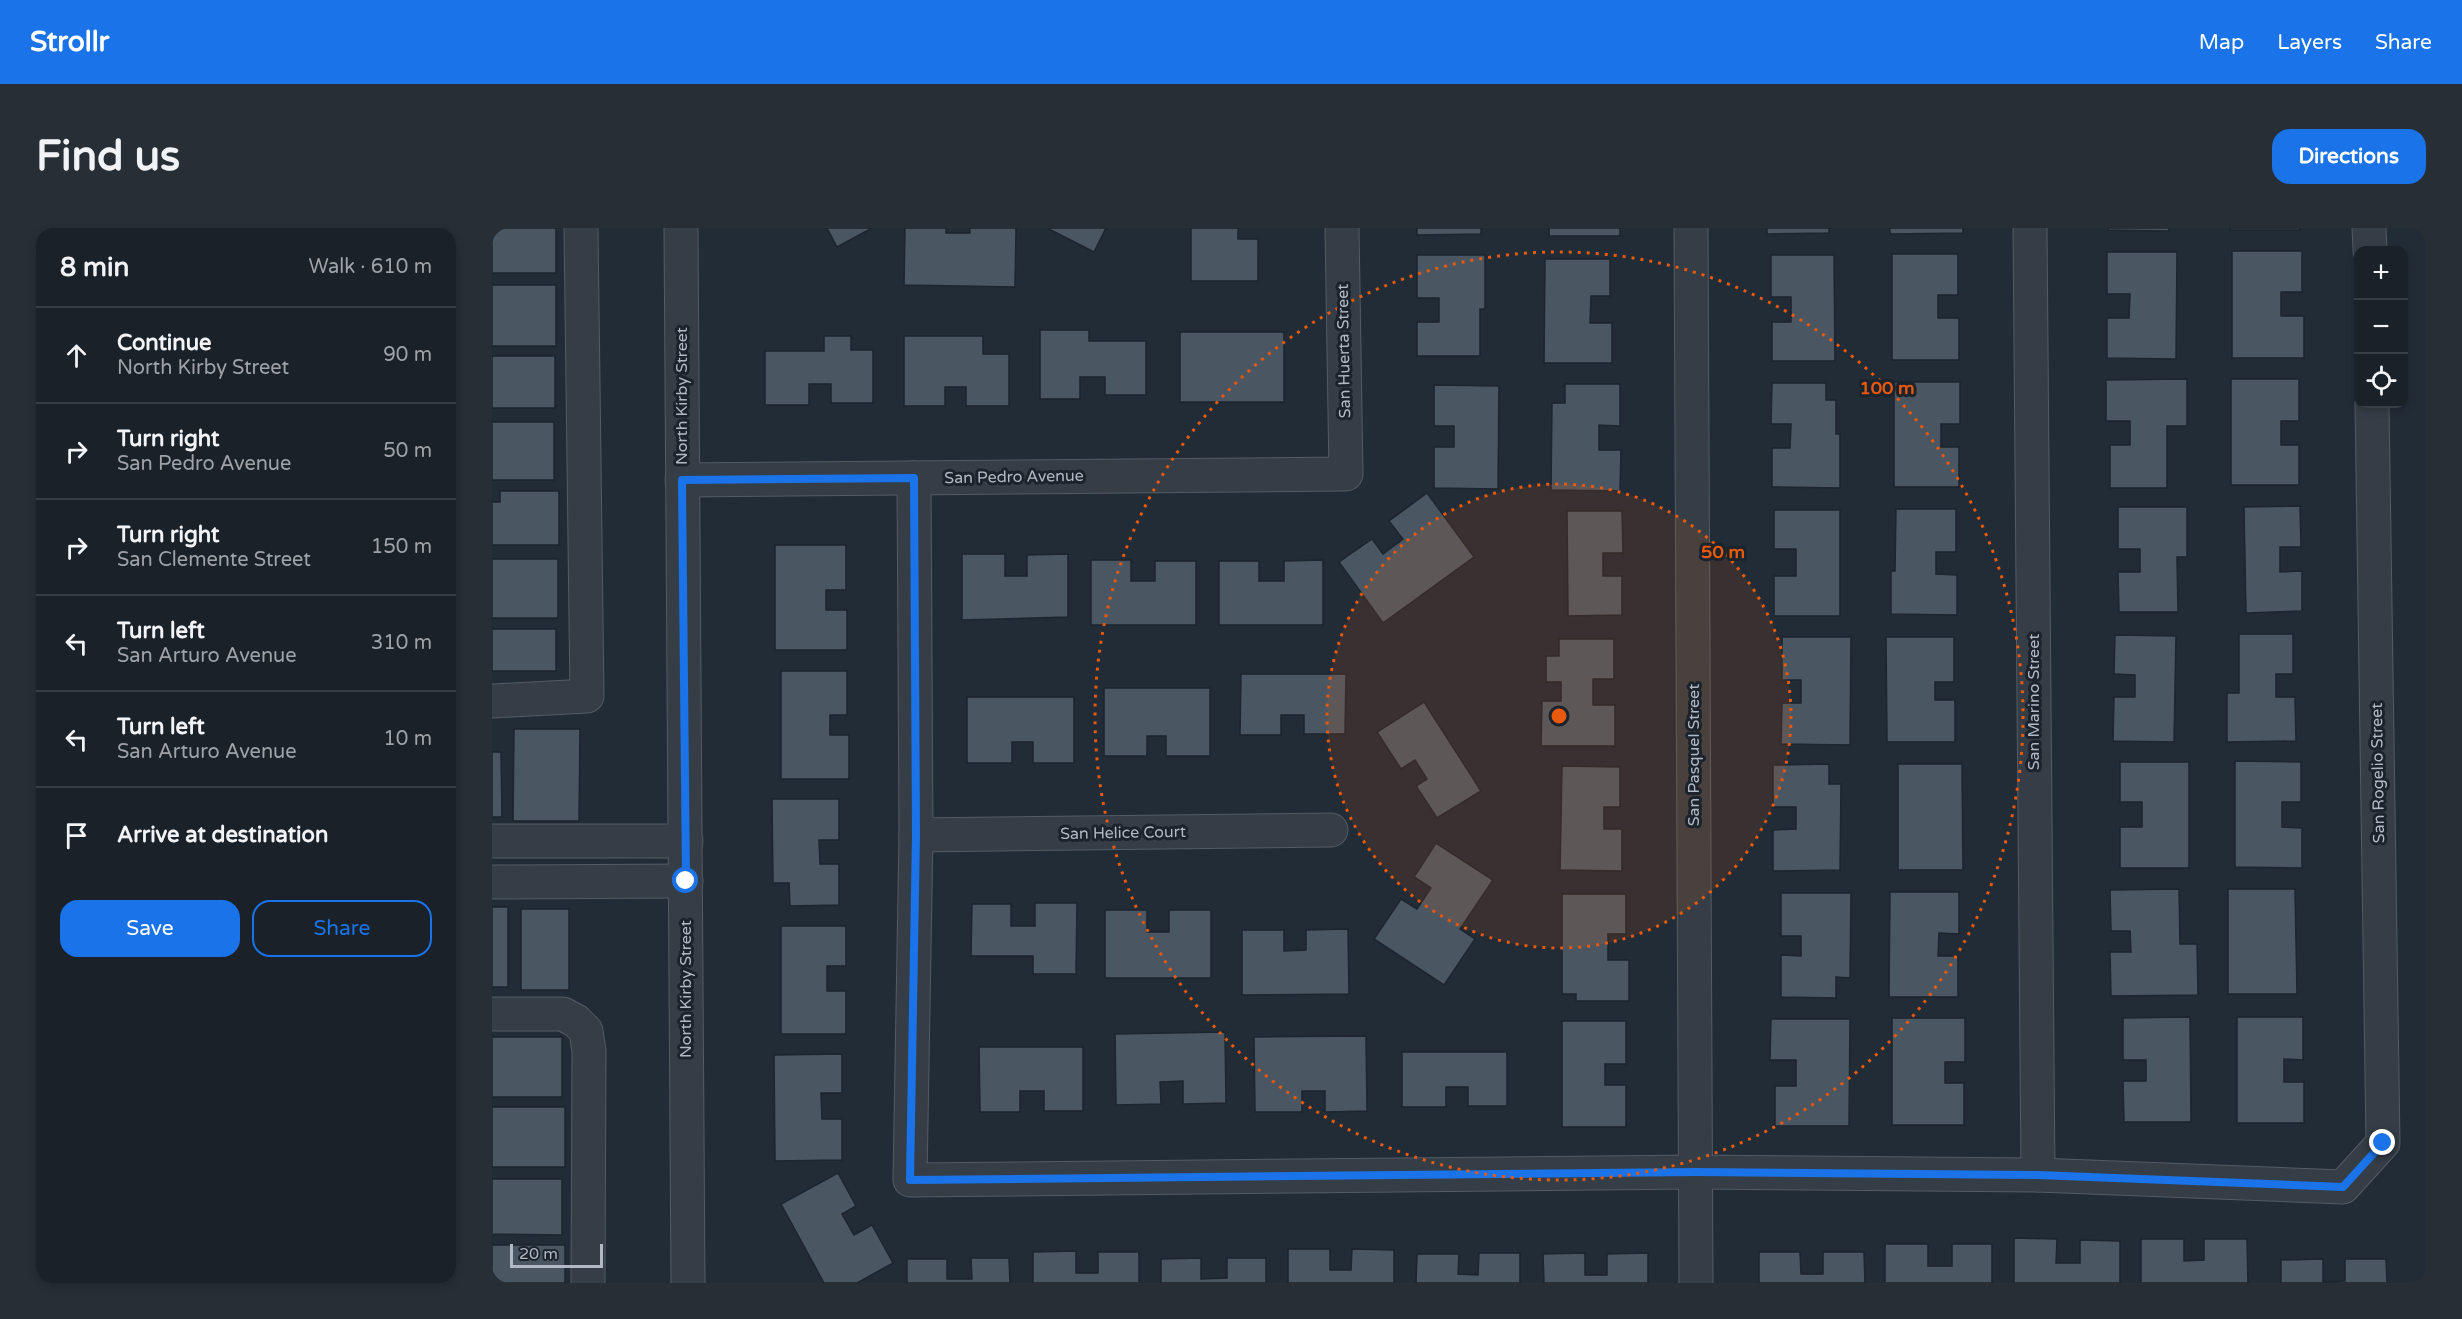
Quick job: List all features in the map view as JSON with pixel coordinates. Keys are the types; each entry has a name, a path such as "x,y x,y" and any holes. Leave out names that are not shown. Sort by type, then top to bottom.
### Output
{"street":[{"path":"492,701 587,696 581,228"},
{"name":"North Kirby Street","path":"681,228 688,1283"},
{"name":"San Huerta Street","path":"1342,228 1346,474"},
{"name":"San Pasquel Street","path":"1691,228 1696,1283"},
{"name":"San Marino Street","path":"2030,228 2038,1175"},
{"path":"2370,228 2370,246"},
{"name":"San Rogelio Street","path":"2038,1175 2343,1187 2383,1143 2372,408"},
{"name":"San Pedro Avenue","path":"682,480 1346,474"},
{"path":"914,478 916,835 910,1180 1696,1172 2038,1175"},
{"name":"San Helice Court","path":"916,835 1331,830"},
{"path":"492,841 686,841"},
{"path":"492,882 686,881"},
{"path":"492,1014 563,1014 576,1021 586,1031 589,1051 588,1283"}],"building":[{"path":"492,228 556,228 556,273 492,273"},
{"path":"827,228 872,228 837,247"},
{"path":"905,228 946,228 946,233 970,233 970,228 1016,228 1015,287 904,285"},
{"path":"1047,228 1106,228 1094,252"},
{"path":"1191,228 1238,228 1238,239 1258,239 1258,281 1191,281"},
{"path":"1417,228 1481,228 1481,234 1417,235"},
{"path":"1549,228 1620,228 1620,236 1549,236"},
{"path":"1767,228 1829,228 1829,233 1767,234"},
{"path":"1890,228 1963,228 1963,233 1890,234"},
{"path":"2108,228 2169,228 2169,231 2108,230"},
{"path":"2230,228 2300,228 2300,230 2230,230"},
{"path":"2232,251 2302,251 2302,292 2281,292 2281,316 2304,316 2304,358 2232,358"},
{"path":"2107,252 2177,252 2176,359 2107,358 2107,318 2129,318 2130,294 2107,294"},
{"path":"1892,254 1958,254 1958,295 1938,295 1938,318 1959,318 1959,360 1892,360"},
{"path":"1417,255 1485,255 1485,309 1480,309 1480,356 1417,356 1417,322 1439,322 1439,298 1417,298"},
{"path":"1771,255 1834,255 1835,361 1772,361 1772,322 1791,322 1791,297 1771,297"},
{"path":"1545,259 1610,259 1610,296 1591,296 1590,323 1612,323 1612,363 1544,363"},
{"path":"492,285 556,285 556,346 492,346"},
{"path":"1040,330 1089,330 1089,341 1146,341 1146,395 1105,395 1105,377 1080,377 1080,399 1040,399"},
{"path":"1180,332 1284,332 1284,402 1180,402"},
{"path":"824,336 851,336 851,350 873,350 873,403 831,403 831,384 809,384 809,405 765,405 765,351 824,351"},
{"path":"904,336 983,336 983,354 1009,354 1009,406 966,406 966,387 945,387 945,406 904,406"},
{"path":"492,356 555,356 555,408 492,408"},
{"path":"2187,379 2187,426 2167,426 2167,488 2110,488 2110,445 2130,445 2130,421 2106,421 2106,380"},
{"path":"2231,379 2299,379 2299,421 2281,421 2281,445 2299,445 2299,485 2231,485"},
{"path":"1894,382 1960,382 1960,424 1941,424 1941,447 1959,447 1959,487 1894,487"},
{"path":"1772,383 1826,383 1826,400 1836,400 1836,434 1840,434 1840,488 1772,487 1772,448 1790,448 1791,424 1771,424"},
{"path":"1565,384 1620,384 1620,426 1599,425 1599,450 1621,450 1620,491 1551,490 1552,403 1565,403"},
{"path":"1434,385 1499,386 1498,489 1434,488 1434,447 1454,447 1454,426 1434,426"},
{"path":"492,422 554,422 554,480 492,480"},
{"path":"500,491 559,491 559,545 492,545 492,502 500,502"},
{"path":"1427,493 1474,557 1383,623 1339,562 1372,539 1383,554 1403,539 1389,521"},
{"path":"2300,506 2301,547 2280,547 2280,572 2302,571 2302,611 2246,613 2244,507"},
{"path":"2118,507 2187,507 2187,557 2177,557 2178,612 2119,612 2118,572 2140,572 2140,549 2118,549"},
{"path":"1896,509 1956,509 1956,552 1936,552 1936,574 1957,575 1957,615 1891,614 1891,571 1895,571"},
{"path":"1774,510 1840,510 1840,616 1774,616 1774,576 1796,576 1796,549 1774,549"},
{"path":"1567,511 1622,511 1623,553 1603,553 1603,576 1622,576 1622,615 1568,616"},
{"path":"775,545 846,545 846,590 826,590 826,610 847,610 847,650 775,650"},
{"path":"962,554 1005,554 1005,576 1027,576 1027,555 1068,554 1068,617 962,620"},
{"path":"492,559 558,559 558,618 492,618"},
{"path":"1091,560 1131,560 1131,581 1155,581 1155,561 1196,561 1196,625 1091,625"},
{"path":"1323,560 1323,625 1219,625 1219,561 1259,561 1259,581 1284,581 1284,561"},
{"path":"492,629 556,629 556,671 492,671"},
{"path":"2239,634 2293,634 2293,674 2276,674 2276,697 2295,697 2296,741 2227,742 2227,693 2239,693"},
{"path":"2115,635 2176,636 2174,742 2113,741 2114,697 2135,697 2135,675 2114,674"},
{"path":"1782,637 1851,637 1850,745 1781,744 1782,703 1801,703 1801,680 1782,680"},
{"path":"1886,637 1954,637 1954,682 1935,682 1935,700 1955,700 1955,742 1887,742"},
{"path":"1559,639 1614,639 1614,679 1593,679 1593,705 1615,705 1615,746 1541,746 1542,701 1561,701 1561,682 1546,682 1546,656 1559,656"},
{"path":"781,671 847,671 847,715 830,715 830,735 849,735 849,779 781,779"},
{"path":"1241,674 1346,674 1345,734 1304,734 1304,715 1281,715 1281,735 1240,735"},
{"path":"1104,688 1210,688 1210,756 1166,756 1166,736 1147,736 1147,756 1104,756"},
{"path":"967,697 1074,697 1074,763 1033,763 1033,742 1012,742 1012,763 967,763"},
{"path":"1424,702 1481,791 1437,818 1416,786 1427,779 1415,760 1401,769 1377,732"},
{"path":"514,729 580,729 579,821 513,821"},
{"path":"492,752 501,752 502,817 492,817"},
{"path":"2235,761 2301,762 2301,802 2282,802 2282,827 2302,828 2302,868 2235,867"},
{"path":"2120,762 2189,762 2189,868 2120,868 2120,827 2142,827 2142,802 2120,802"},
{"path":"1829,764 1829,784 1841,784 1840,870 1773,871 1773,830 1796,829 1796,807 1773,807 1773,765"},
{"path":"1898,764 1962,764 1963,870 1898,870"},
{"path":"1562,766 1620,767 1620,807 1604,807 1604,829 1622,829 1622,871 1560,870"},
{"path":"772,799 839,799 839,840 819,840 820,864 839,864 839,905 790,906 789,883 773,883"},
{"path":"1436,843 1493,880 1460,929 1475,939 1444,985 1374,939 1401,899 1417,909 1431,888 1414,877"},
{"path":"2179,889 2180,944 2197,944 2198,995 2111,996 2110,952 2131,952 2130,931 2111,931 2110,890"},
{"path":"2228,889 2295,889 2297,994 2228,994"},
{"path":"1890,892 1959,892 1959,934 1939,933 1938,956 1958,956 1958,997 1889,997"},
{"path":"1781,893 1851,893 1850,978 1836,977 1836,998 1781,997 1781,955 1801,956 1801,936 1781,936"},
{"path":"1562,894 1626,894 1626,934 1608,934 1608,960 1629,960 1629,1001 1576,1001 1576,994 1562,994"},
{"path":"1035,903 1077,903 1076,974 1033,974 1033,956 971,956 972,904 1011,904 1011,926 1035,926"},
{"path":"492,907 508,907 508,987 492,987"},
{"path":"521,909 569,909 569,990 521,990"},
{"path":"1105,910 1147,910 1147,932 1169,932 1169,910 1211,910 1211,978 1105,978"},
{"path":"781,926 846,926 846,966 827,966 827,991 846,991 846,1034 781,1034"},
{"path":"1348,929 1349,994 1242,995 1242,930 1284,930 1284,951 1306,950 1306,930"},
{"path":"2190,1017 2191,1122 2124,1122 2123,1081 2146,1081 2146,1060 2123,1060 2123,1018"},
{"path":"2237,1017 2303,1017 2303,1060 2284,1059 2284,1082 2304,1082 2304,1123 2237,1123"},
{"path":"1892,1018 1965,1018 1965,1062 1945,1062 1945,1083 1964,1083 1964,1125 1892,1125"},
{"path":"1771,1019 1850,1019 1849,1126 1775,1126 1775,1086 1796,1086 1796,1060 1770,1060"},
{"path":"1562,1021 1626,1021 1626,1064 1605,1064 1605,1085 1626,1085 1626,1127 1562,1127"},
{"path":"1225,1032 1226,1103 1183,1104 1183,1081 1160,1082 1161,1104 1116,1105 1115,1034"},
{"path":"1366,1036 1367,1111 1325,1112 1325,1091 1302,1091 1302,1112 1255,1112 1254,1037"},
{"path":"492,1037 562,1037 562,1097 492,1097"},
{"path":"979,1047 1083,1047 1083,1111 1044,1111 1044,1091 1020,1091 1020,1112 980,1112"},
{"path":"1402,1052 1507,1052 1507,1106 1468,1106 1468,1087 1446,1087 1446,1107 1402,1107"},
{"path":"842,1054 842,1093 821,1093 822,1119 842,1119 842,1160 775,1161 774,1055"},
{"path":"492,1107 565,1107 565,1167 492,1167"},
{"path":"838,1173 856,1206 842,1214 854,1235 872,1225 893,1263 857,1283 824,1283 781,1204"},
{"path":"492,1179 562,1179 562,1235 492,1234"},
{"path":"2014,1238 2057,1239 2056,1263 2080,1263 2080,1240 2120,1241 2120,1283 2014,1283"},
{"path":"2141,1239 2184,1239 2184,1261 2204,1260 2204,1239 2247,1239 2248,1283 2141,1283"},
{"path":"1885,1244 1928,1244 1928,1266 1952,1266 1952,1244 1992,1244 1992,1283 1885,1283"},
{"path":"492,1245 565,1245 565,1283 492,1283"},
{"path":"1288,1249 1330,1249 1330,1270 1351,1270 1352,1249 1394,1250 1394,1283 1288,1283"},
{"path":"1076,1251 1076,1273 1098,1273 1098,1252 1139,1252 1139,1283 1033,1283 1033,1252"},
{"path":"1759,1252 1800,1252 1801,1274 1823,1274 1823,1252 1864,1252 1865,1283 1759,1283"},
{"path":"1479,1253 1520,1253 1520,1283 1416,1283 1417,1254 1459,1254 1458,1274 1478,1275"},
{"path":"1585,1253 1585,1275 1607,1275 1607,1254 1648,1253 1648,1283 1544,1283 1543,1254"},
{"path":"971,1258 1009,1258 1010,1283 907,1283 907,1259 947,1259 947,1279 972,1279"},
{"path":"1201,1258 1201,1279 1227,1278 1227,1258 1266,1258 1266,1283 1161,1283 1161,1259"},
{"path":"2323,1259 2323,1282 2345,1281 2345,1259 2386,1259 2387,1283 2281,1283 2281,1260"}],"route":[{"path":"686,881 682,480 914,478 916,835 910,1180 1696,1172 2038,1175 2343,1187 2383,1143"}]}
